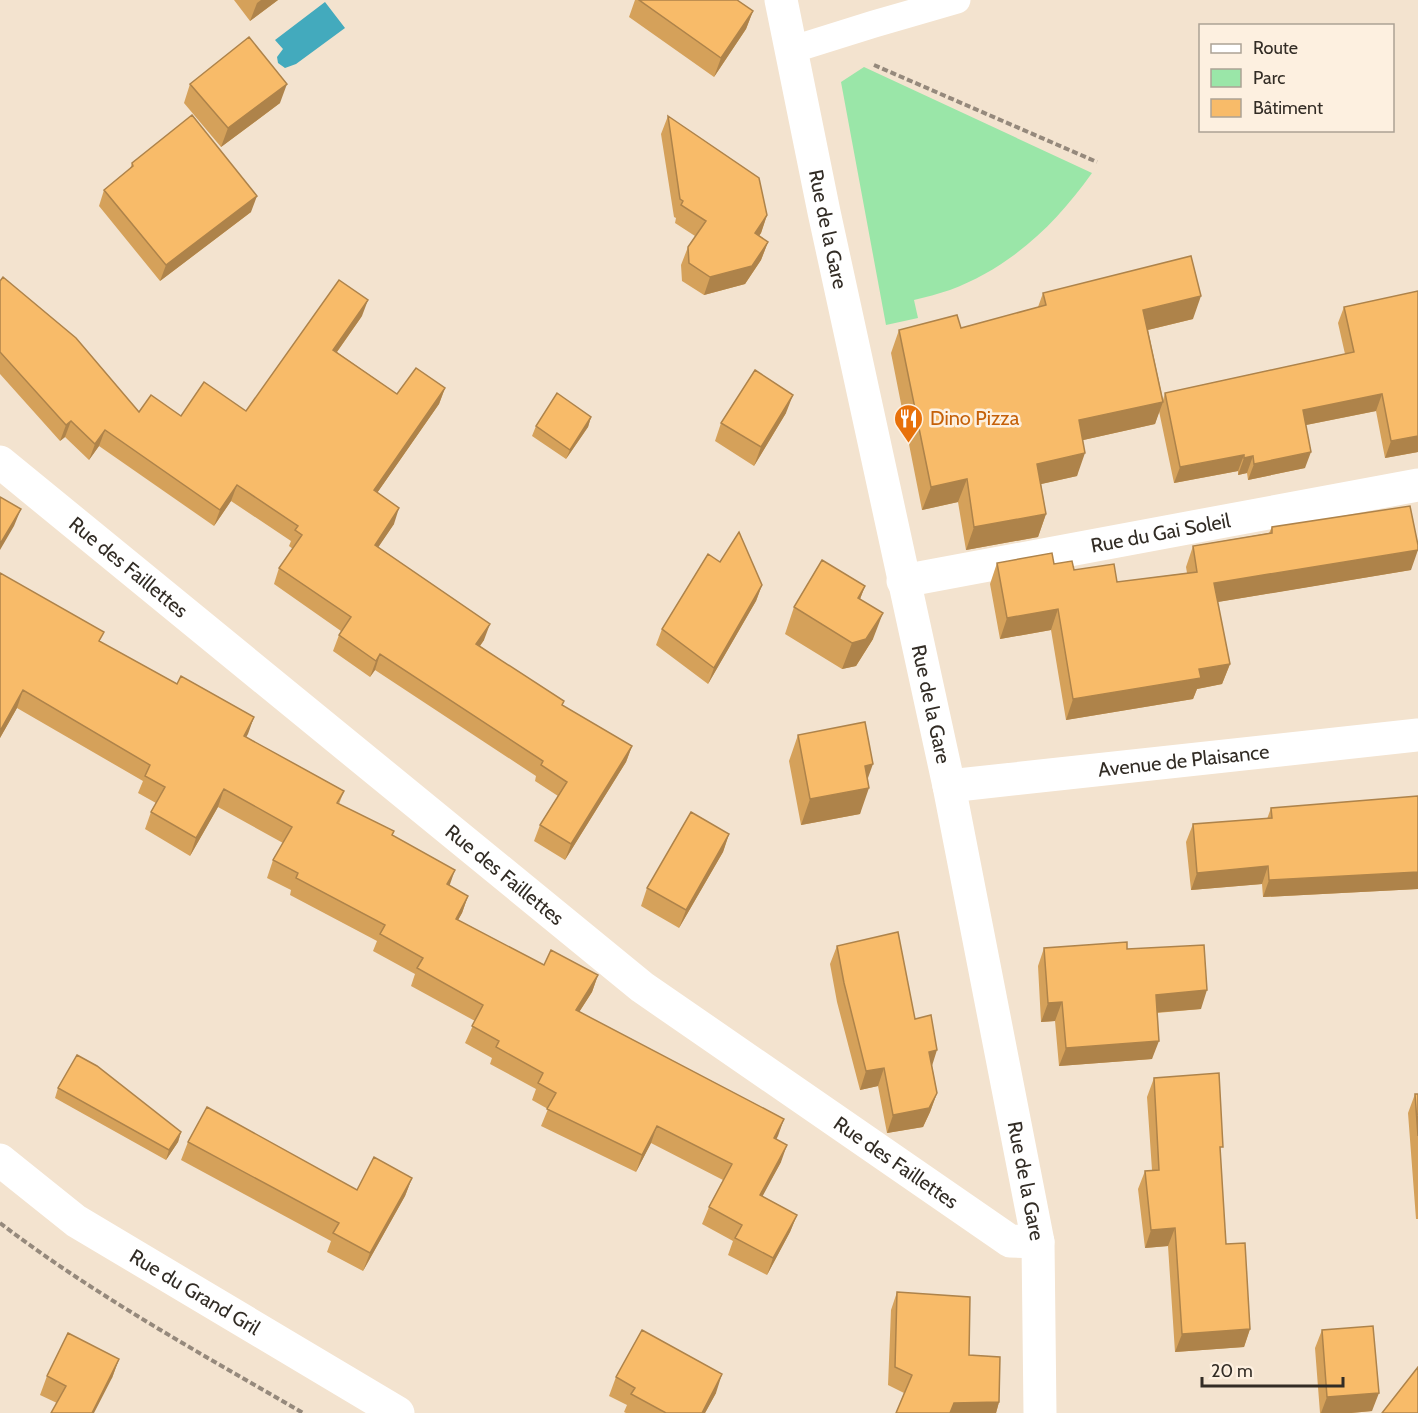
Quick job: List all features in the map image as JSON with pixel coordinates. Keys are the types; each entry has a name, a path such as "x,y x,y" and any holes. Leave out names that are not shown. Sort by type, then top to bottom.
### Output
{"street":[{"name":"Rue de la Gare","path":"782,0 903,580 949,786 1038,1242 1040,1413"},
{"name":"Rue des Faillettes","path":"0,462 642,987 1010,1241 1038,1242"},
{"name":"Rue du Gai Soleil","path":"903,580 1418,485"},
{"name":"Avenue de Plaisance","path":"949,786 1418,735"},
{"name":"Rue du Grand Gril","path":"0,1160 76,1221 398,1413"}],"lane":[{"path":"791,50 957,0"}],"path":[{"path":"830,38 868,62 1097,162"},
{"path":"0,1223 47,1259 303,1413"}],"green space":[{"path":"864,67 1092,173 1047,227 1012,257 972,281 914,300 918,318 886,325 841,82"}],"water":[{"path":"325,2 345,28 296,64 285,68 278,63 277,57 283,49 275,40"}],"building":[{"path":"639,0 737,0 753,11 721,58"},
{"path":"249,37 287,84 228,128 190,84"},
{"path":"192,115 257,196 166,265 104,190 133,166 132,163"},
{"path":"668,116 759,178 767,215 755,233 768,242 752,266 710,277 689,263 688,247 706,221 681,205 683,201 680,199"},
{"path":"1191,256 1201,296 1143,310 1163,402 1079,420 1085,453 1037,464 1046,514 974,527 967,479 931,487 899,330 957,315 961,328 1046,305 1043,293"},
{"path":"3,277 76,338 139,412 151,395 181,416 204,382 246,411 339,280 368,300 333,350 397,394 416,368 445,388 374,490 399,508 375,545 490,624 476,644 564,701 562,705 632,746 571,844 540,825 567,782 541,765 543,761 380,654 376,661 339,635 351,617 279,568 302,535 295,530 298,526 237,485 220,510 105,430 95,444 71,421 66,425 0,352 0,281"},
{"path":"1418,291 1418,436 1391,441 1382,394 1303,410 1311,452 1254,464 1253,456 1244,458 1244,455 1180,467 1165,393 1354,352 1344,307"},
{"path":"755,370 793,395 761,447 721,423"},
{"path":"557,393 591,417 570,450 536,426"},
{"path":"0,497 21,509 0,544"},
{"path":"1410,506 1418,550 1214,583 1230,664 1199,669 1201,678 1073,699 1058,609 1007,618 997,563 1052,553 1054,564 1072,561 1074,570 1114,564 1117,582 1197,572 1193,546 1272,533 1272,527"},
{"path":"739,532 762,585 714,668 662,629 708,554 720,562"},
{"path":"822,560 865,586 858,598 883,613 866,639 852,643 794,607"},
{"path":"0,573 104,632 99,641 177,684 181,676 254,717 244,736 344,791 337,803 394,831 392,835 455,870 447,884 468,896 456,919 544,965 551,950 598,975 576,1010 784,1119 774,1138 787,1145 760,1195 797,1215 773,1258 735,1238 742,1225 709,1207 732,1164 657,1126 642,1155 547,1109 556,1093 538,1083 543,1073 496,1047 499,1041 472,1026 483,1005 417,968 423,958 380,934 385,925 296,878 298,873 273,860 292,827 224,789 196,838 151,812 165,787 145,776 150,765 23,690 0,731"},
{"path":"865,722 873,764 865,766 869,788 810,799 798,735"},
{"path":"1418,796 1418,872 1269,880 1268,866 1197,873 1193,824 1272,818 1271,808"},
{"path":"691,812 729,834 686,910 647,888"},
{"path":"898,932 915,1019 931,1015 937,1050 929,1052 937,1093 929,1108 893,1115 884,1068 866,1071 837,946"},
{"path":"1127,942 1127,949 1204,945 1207,990 1156,995 1159,1041 1066,1048 1062,1002 1048,1003 1044,948"},
{"path":"77,1055 97,1066 181,1132 169,1150 58,1088"},
{"path":"1219,1073 1223,1147 1220,1147 1226,1244 1245,1243 1250,1329 1182,1334 1175,1228 1151,1230 1145,1171 1159,1170 1154,1078"},
{"path":"1415,1094 1418,1094 1418,1136"},
{"path":"207,1107 357,1190 374,1157 412,1178 370,1253 333,1233 339,1223 188,1142"},
{"path":"897,1292 970,1297 969,1355 1000,1357 999,1402 954,1403 950,1413 896,1413 912,1375 895,1367"},
{"path":"1373,1326 1379,1393 1327,1397 1322,1330"},
{"path":"642,1330 722,1374 702,1413 666,1413 631,1394 635,1388 616,1377"},
{"path":"68,1333 119,1359 92,1413 51,1413 66,1386 47,1376"},
{"path":"1418,1367 1418,1413 1382,1413"}],"place":[{"name":"Dino Pizza","path":"909,444"}]}
